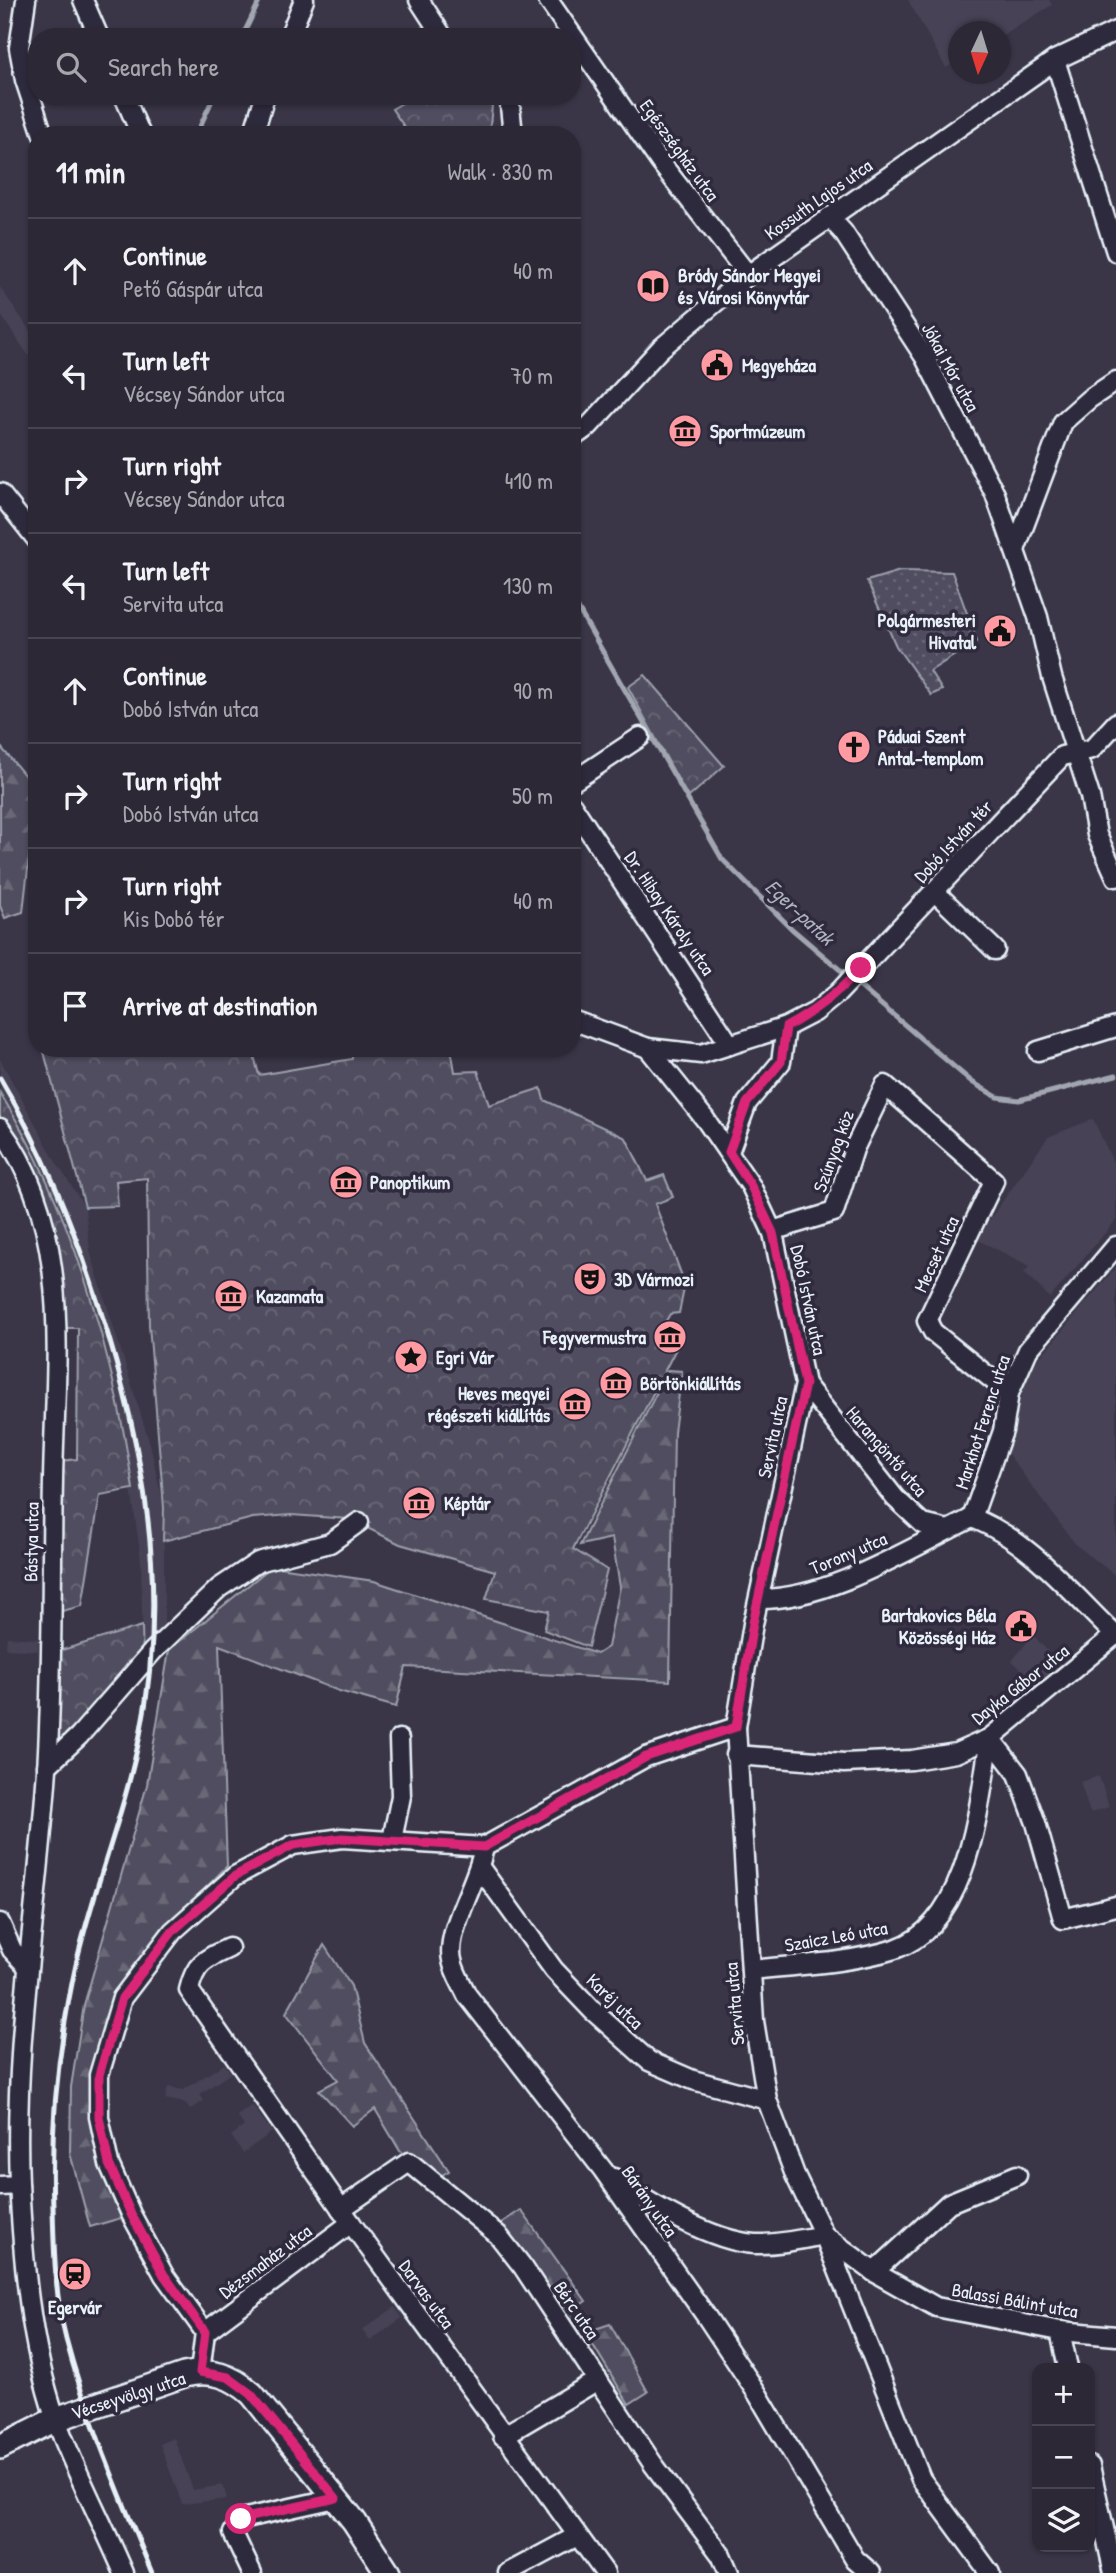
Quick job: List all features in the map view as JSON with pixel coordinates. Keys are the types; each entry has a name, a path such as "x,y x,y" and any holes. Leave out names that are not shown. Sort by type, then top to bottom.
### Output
{"main road":[{"name":"Vécseyvölgy utca","path":"0,2447 56,2419 200,2372"},
{"path":"200,2372 228,2377 251,2394 336,2498 388,2573"}],"street":[{"path":"26,0 19,48 28,89"},
{"path":"83,0 95,28"},
{"path":"293,28 304,0"},
{"path":"419,0 437,28"},
{"name":"Egészségház utca","path":"548,0 564,28"},
{"name":"Kossuth Lajos utca","path":"581,432 660,349 748,275 1055,60 1116,31"},
{"name":"Egészségház utca","path":"581,57 748,275"},
{"path":"1055,60 1116,252"},
{"path":"33,105 40,126"},
{"path":"128,105 137,126"},
{"path":"256,126 262,105"},
{"path":"510,105 512,126"},
{"name":"Jókai Mór utca","path":"829,217 843,232 924,356 995,494 1038,617 1074,753"},
{"path":"1015,550 1063,422 1089,399 1116,381"},
{"path":"0,493 28,529"},
{"name":"Dobó István tér","path":"730,1045 786,1027 815,1012 838,993 1062,756 1092,749 1116,723"},
{"path":"581,776 640,737"},
{"path":"1074,753 1109,841 1116,877"},
{"name":"Dr. Hibay Károly utca","path":"581,819 730,1045"},
{"path":"935,892 995,950"},
{"path":"581,1023 648,1048 701,1054 730,1045"},
{"path":"729,1152 747,1103 781,1062 786,1027"},
{"path":"1038,1051 1116,1027"},
{"name":"Dobó István utca","path":"648,1048 705,1119 751,1186 772,1231 805,1384"},
{"name":"Szúnyog köz","path":"772,1231 834,1212 853,1149 885,1085 995,1181"},
{"name":"Bástya utca","path":"0,1128 26,1173 39,1207 56,1295 47,1766 27,1966 18,2106 19,2185 30,2292 43,2374 56,2419"},
{"name":"Mecset utca","path":"995,1181 927,1321 933,1332 1009,1393"},
{"name":"Markhot Ferenc utca","path":"972,1518 1003,1431 1009,1393 1028,1350 1116,1246"},
{"name":"Harangöntő utca","path":"805,1384 895,1498 923,1524 948,1530"},
{"name":"Servita utca","path":"805,1384 736,1727 754,2021 767,2100 795,2175 824,2235 921,2479 990,2573"},
{"path":"972,1518 989,1524 1030,1553 1115,1636"},
{"name":"Torony utca","path":"760,1598 804,1594 833,1585 972,1518"},
{"path":"47,1766 79,1736 153,1651 219,1588 258,1562 330,1543 359,1522"},
{"name":"Dayka Gábor utca","path":"736,1755 844,1763 912,1760 956,1753 990,1738 1115,1636"},
{"path":"200,2372 205,2332 164,2275 131,2214 109,2164 99,2117 99,2075 122,1998 173,1931 235,1876 293,1845 342,1838 484,1847 646,1757 736,1727"},
{"path":"990,1738 1018,1774 1036,1823 1063,1919 1116,1906"},
{"name":"Szaicz Leó utca","path":"751,1970 897,1948 928,1930 947,1904 960,1875 976,1824 990,1738"},
{"path":"392,1840 401,1796 398,1739"},
{"name":"Bárány utca","path":"484,1847 481,1869 460,1913 450,1947 452,1962 467,1995 603,2170 706,2316 757,2393 856,2559 871,2573"},
{"name":"Karéj utca","path":"481,1869 554,1970 593,2011 649,2061 693,2080 767,2100"},
{"path":"0,1923 12,1950 27,1966"},
{"name":"Darvas utca","path":"229,1948 210,1957 193,1970 190,1990 346,2216 605,2573"},
{"name":"Bérc utca","path":"346,2216 409,2162 498,2235 653,2464 721,2555 729,2573"},
{"path":"603,2170 629,2190 679,2218 733,2240 773,2244 824,2235"},
{"path":"874,2272 949,2203 1017,2175"},
{"path":"0,2186 19,2185"},
{"name":"Dézsmaház utca","path":"205,2332 346,2216"},
{"name":"Balassi Bálint utca","path":"824,2235 874,2272 936,2307 1060,2332 1116,2336"},
{"path":"1060,2332 1067,2363"},
{"path":"503,2435 598,2380"},
{"name":"Vécseyvölgy utca","path":"56,2419 124,2573"},
{"path":"1095,2488 1114,2573"},
{"path":"252,2573 233,2533 241,2519 336,2498"},
{"path":"508,2573 577,2536"}],"shaded area":[{"path":"908,0 1049,0 1052,5 1011,30 1011,21 948,21 946,68"},
{"path":"0,287 28,328 28,355 0,314"},
{"path":"0,1059 56,1162 85,1207 90,1251 150,1444 164,1508 164,1640 143,1662 141,1560 120,1410 19,1123 0,1093"},
{"path":"1093,1119 1113,1162 1116,1160 1116,1220 1050,1298 1024,1272 1030,1266 976,1239 1048,1137"},
{"path":"1116,1267 1116,1576 1076,1545 1005,1450 1030,1369"},
{"path":"1033,1635 1064,1669 1042,1687 1012,1661"},
{"path":"7,1637 38,1639 38,1651 6,1649"},
{"path":"1099,1776 1109,1807 1090,1813 1080,1782"},
{"path":"224,2064 231,2073 200,2094 204,2101 190,2110 185,2103 165,2099 168,2087 183,2090"},
{"path":"252,2105 272,2132 243,2153 231,2136 244,2126 237,2116"},
{"path":"395,2307 402,2318 370,2341 362,2330"},
{"path":"174,2438 193,2490 223,2485 227,2499 182,2504 160,2444"}],"green space":[{"path":"399,105 492,106 490,126 404,126 392,109"},
{"path":"900,571 952,572 977,641 930,671 942,690 931,695 896,646 867,581"},
{"path":"645,675 724,766 688,798 628,687"},
{"path":"0,746 28,779 28,868 23,912 5,918 0,906"},
{"name":"Egri Vár","path":"45,1057 254,1057 259,1075 352,1057 452,1057 455,1072 478,1071 489,1105 541,1088 544,1100 626,1138 647,1181 664,1175 673,1197 655,1204 685,1284 679,1313 670,1314 663,1326 668,1337 681,1339 573,1549 607,1570 588,1647 544,1630 549,1611 486,1599 495,1571 400,1544 349,1519 291,1515 253,1518 163,1541 164,1508 149,1325 147,1178 116,1181 118,1206 85,1207"},
{"path":"0,1093 26,1137 48,1184 86,1284 114,1387 133,1489 100,1495 82,1606 58,1612 59,1651 142,1626 143,1662 47,1766 53,1462 77,1459 78,1328 56,1328 51,1261 0,1128"},
{"path":"668,1370 682,1371 674,1432 670,1681 406,1667 396,1707 339,1691 219,1645 227,1866 167,1928 115,1998 94,2074 105,2167 121,2218 90,2227 70,2153 71,2087 84,2005 147,1785 169,1650 272,1566 374,1581 597,1654 608,1647 620,1587 612,1538 580,1545"},
{"path":"324,1945 351,1986 365,2043 449,2171 440,2176 400,2151 375,2109 352,2126 319,2090 338,2080 286,2013"},
{"path":"521,2210 586,2301 573,2310 586,2332 610,2324 648,2392 629,2404 593,2345 584,2347 501,2223"}],"waterway":[{"name":"Eger-patak","path":"246,28 260,0"},
{"name":"Eger-patak","path":"200,126 210,105"},
{"name":"Eger-patak","path":"581,614 722,859 792,929 972,1082 997,1097 1019,1100 1116,1075"}],"railway":[{"path":"0,1078 44,1161 89,1275 129,1411 148,1518 153,1626 149,1680 134,1763 84,1932 71,1990 57,2083 52,2176 56,2274 66,2339 94,2428 152,2573"}],"place":[{"name":"Bródy Sándor Megyei és Városi Könyvtár","path":"653,286"},
{"name":"Megyeháza","path":"717,365"},
{"name":"Sportmúzeum","path":"685,431"},
{"name":"Polgármesteri Hivatal","path":"1000,631"},
{"name":"Páduai Szent Antal-templom","path":"854,747"},
{"name":"Panoptikum","path":"346,1182"},
{"name":"3D Vármozi","path":"590,1279"},
{"name":"Kazamata","path":"231,1296"},
{"name":"Fegyvermustra","path":"670,1337"},
{"name":"Egri Vár","path":"411,1357"},
{"name":"Börtönkiállítás","path":"616,1383"},
{"name":"Heves megyei régészeti kiállítás","path":"575,1404"},
{"name":"Képtár","path":"419,1503"},
{"name":"Bartakovics Béla Közösségi Ház","path":"1021,1626"},
{"name":"Egervár","path":"75,2274"}],"route":[{"path":"241,2519 336,2498 251,2394 228,2377 218,2373 200,2372 205,2332 164,2275 131,2214 109,2164 99,2117 99,2075 122,1998 173,1931 235,1876 293,1845 342,1838 484,1847 646,1757 736,1727 753,1623 805,1384 773,1233 751,1186 729,1152 747,1103 781,1062 786,1027 815,1012 838,993 861,968"}]}
